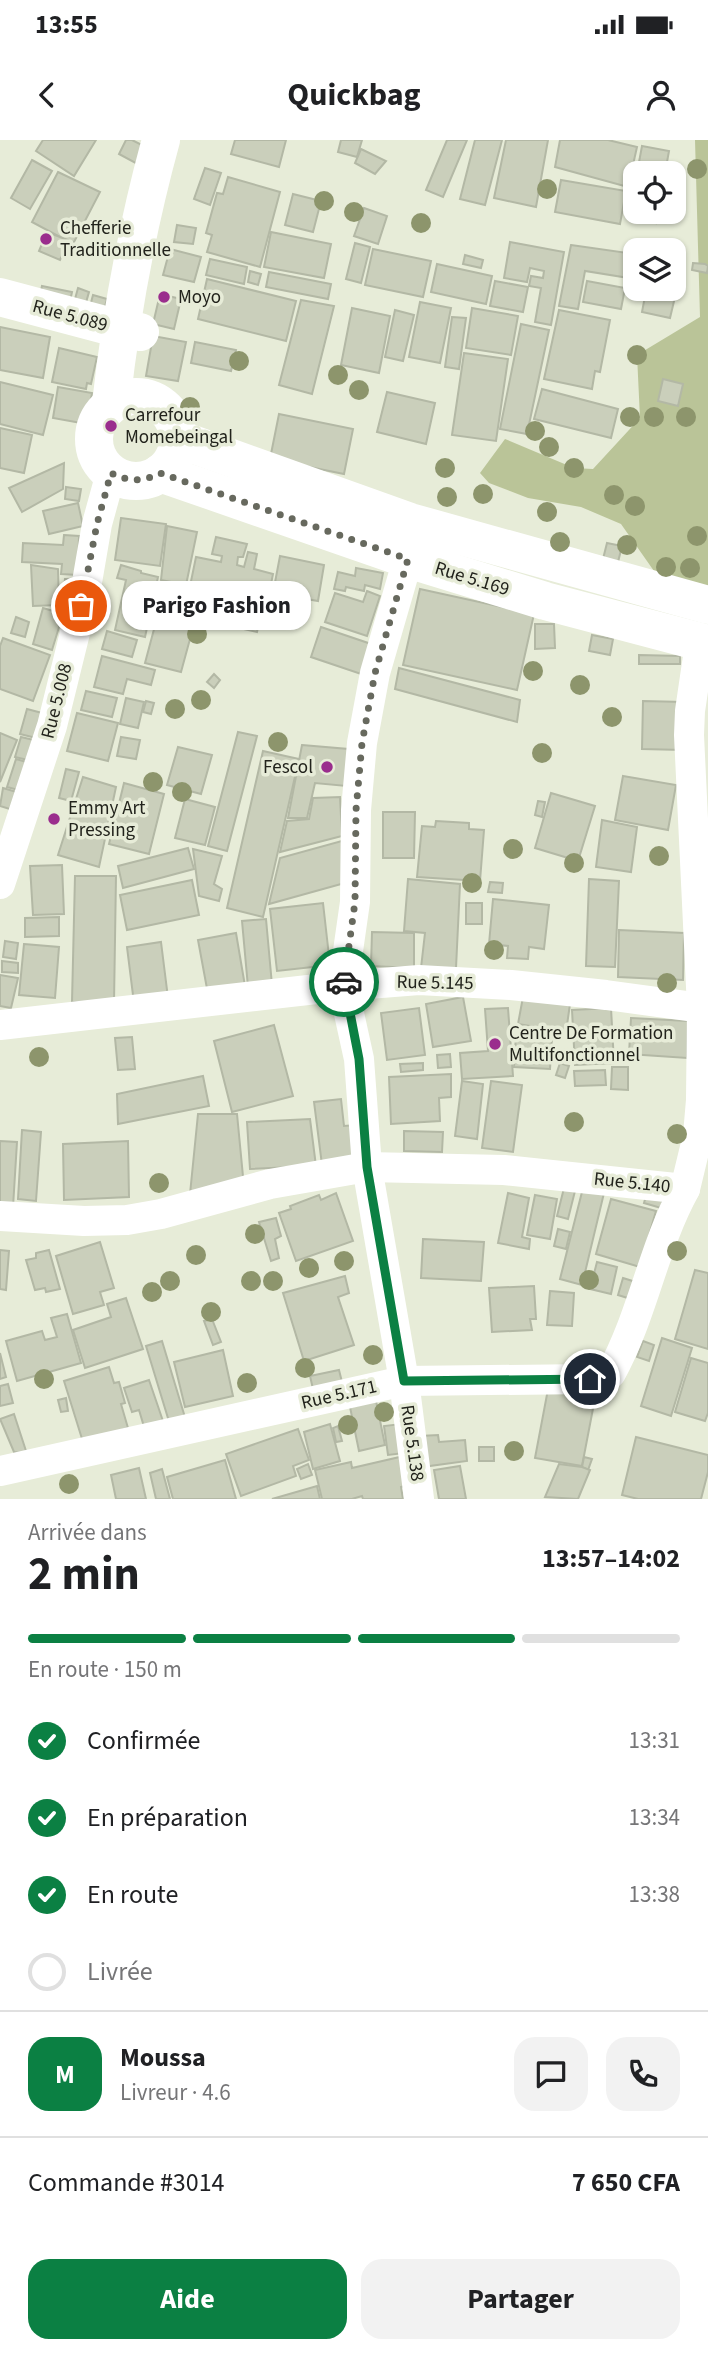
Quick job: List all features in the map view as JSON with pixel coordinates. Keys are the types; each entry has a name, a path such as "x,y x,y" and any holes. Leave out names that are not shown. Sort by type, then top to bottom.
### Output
{"main road":[{"path":"124,401 130,330 132,254 162,140"},
{"path":"130,330 180,140"},
{"name":"Rue 5.089","path":"0,297 130,330"},
{"path":"149,398 170,414 178,439 170,464 149,479 136,481 122,479 102,464 94,439 96,425 102,414 124,401 149,398"},
{"name":"Rue 5.169","path":"178,439 410,522 708,605"},
{"name":"Rue 5.169","path":"160,473 408,559 545,601 704,643"}],"street":[{"name":"Rue 5.008","path":"0,884 10,822 52,726 111,473"},
{"name":"Rue 5.138","path":"408,559 375,673 362,743 356,810 355,902 343,986 359,1059 367,1167 404,1381 419,1499"},
{"name":"Rue 5.140","path":"0,1216 85,1221 127,1220 160,1214 270,1184 367,1167 504,1170 685,1189 705,1101 689,735 690,711 704,643"},
{"name":"Rue 5.145","path":"0,1025 343,986 419,980 498,984 702,1008"},
{"name":"Rue 5.171","path":"0,1471 404,1381 590,1379 611,1373 624,1350 648,1276 674,1208 685,1189"}],"green space":[{"path":"695,140 708,140 708,593 668,591 621,524 581,507 528,498 489,483 480,473 505,439 574,468 593,469 640,418 637,355 700,317"}],"building":[{"path":"43,140 96,140 74,176 36,151"},
{"path":"126,140 146,147 143,167 119,154"},
{"path":"235,140 286,140 279,167 231,154"},
{"path":"341,140 362,140 357,157 338,152"},
{"path":"447,140 467,140 443,197 426,190"},
{"path":"475,140 502,140 485,205 460,199"},
{"path":"506,140 548,140 536,207 494,198"},
{"path":"560,140 608,140 637,147 634,161 623,161 623,186 555,167"},
{"path":"642,146 669,151 667,161 639,161"},
{"path":"361,149 386,161 375,174 355,163"},
{"path":"32,160 52,171 30,209 11,198"},
{"path":"205,168 221,173 210,205 194,199"},
{"path":"58,172 100,192 73,244 32,222"},
{"path":"228,177 280,192 260,267 207,252 212,235 206,233 217,193 223,194"},
{"path":"561,180 623,190 620,224 555,212"},
{"path":"293,194 321,201 313,232 285,225"},
{"path":"364,208 387,216 378,244 354,236"},
{"path":"177,225 196,228 193,244 174,242"},
{"path":"47,232 68,240 60,260 39,251"},
{"path":"271,232 331,244 324,278 264,267"},
{"path":"510,242 564,252 551,325 535,322 541,288 529,286 531,276 543,278 544,271 530,268 527,282 504,278"},
{"path":"355,243 370,247 361,283 346,279"},
{"path":"571,245 623,252 623,277 585,271 578,309 559,306"},
{"path":"170,249 201,257 194,282 163,275"},
{"path":"373,249 431,261 423,297 365,285"},
{"path":"465,255 483,260 481,268 463,264"},
{"path":"210,259 247,267 244,284 206,275"},
{"path":"693,263 708,266 707,273 692,270"},
{"path":"437,264 492,276 486,304 431,292"},
{"path":"250,271 261,274 258,285 248,282"},
{"path":"269,272 331,284 328,299 266,287"},
{"path":"207,279 296,301 286,341 198,319"},
{"path":"495,281 528,287 523,312 490,306"},
{"path":"587,281 623,288 621,309 583,302"},
{"path":"42,286 72,292 69,306 39,300"},
{"path":"78,288 89,292 83,313 72,310"},
{"path":"160,294 181,299 174,329 153,324"},
{"path":"93,295 107,299 102,318 88,314"},
{"path":"301,300 334,306 312,394 279,385"},
{"path":"644,301 674,301 670,318 642,312"},
{"path":"420,302 451,308 440,363 409,357"},
{"path":"352,308 390,316 379,373 341,365"},
{"path":"472,308 518,316 511,355 466,348"},
{"path":"395,310 414,315 403,361 385,357"},
{"path":"559,310 610,320 600,372 595,371 592,389 544,379"},
{"path":"452,317 466,318 459,369 445,367"},
{"path":"521,324 549,330 527,434 500,429"},
{"path":"0,327 50,337 43,378 0,370"},
{"path":"153,336 186,342 178,381 146,376"},
{"path":"195,342 236,350 231,371 191,363"},
{"path":"59,348 97,357 91,384 87,383 86,389 52,382"},
{"path":"464,353 508,359 496,441 452,435"},
{"path":"663,379 683,384 678,406 658,401"},
{"path":"0,382 53,395 43,435 0,424"},
{"path":"58,387 92,393 87,424 53,418"},
{"path":"542,389 618,409 611,438 534,419"},
{"path":"387,392 435,403 426,444 377,432"},
{"path":"279,414 353,429 344,474 270,459"},
{"path":"0,428 32,435 24,473 0,468"},
{"path":"64,463 63,489 22,512 9,488"},
{"path":"66,487 81,489 79,501 65,499"},
{"path":"78,503 83,526 49,534 43,511"},
{"path":"121,518 166,524 160,566 115,560"},
{"path":"167,526 197,532 186,585 161,580"},
{"path":"64,535 79,536 78,575 61,574 62,564 22,562 23,543 63,545"},
{"path":"216,537 247,544 243,557 238,557 237,565 244,567 248,552 257,554 254,569 273,574 266,609 262,608 257,632 230,626 235,606 188,596 196,557 221,562 222,556 212,554"},
{"path":"607,543 622,546 617,566 602,563"},
{"path":"280,556 324,565 318,601 273,593"},
{"path":"31,565 58,569 59,605 33,606"},
{"path":"121,565 158,577 145,637 115,630 126,580 117,578"},
{"path":"356,568 383,573 380,589 365,585 364,591 346,587 345,591 334,589 338,572 355,576"},
{"path":"65,579 77,580 76,597 63,597"},
{"path":"420,589 534,614 517,690 403,665"},
{"path":"367,591 380,596 367,636 325,622 335,593 363,602"},
{"path":"200,604 210,606 208,617 197,615"},
{"path":"43,608 63,614 52,650 33,644"},
{"path":"16,617 29,622 25,637 11,633"},
{"path":"157,618 193,628 181,672 145,663"},
{"path":"535,624 554,624 555,648 535,649"},
{"path":"321,627 377,646 367,676 311,657"},
{"path":"107,631 137,640 132,657 102,649"},
{"path":"592,635 613,639 610,655 589,651"},
{"path":"3,638 50,655 33,701 0,689 0,646"},
{"path":"639,655 680,656 680,664 639,664"},
{"path":"102,656 155,670 151,685 127,679 123,694 94,687"},
{"path":"399,668 520,700 517,722 395,689"},
{"path":"214,674 220,680 214,688 207,682"},
{"path":"86,691 117,698 112,717 81,710"},
{"path":"126,698 144,702 138,728 120,724"},
{"path":"146,701 154,703 151,714 143,712"},
{"path":"643,701 684,702 683,750 642,749"},
{"path":"27,709 46,714 40,739 20,734"},
{"path":"77,713 118,723 108,761 67,751"},
{"path":"238,732 257,736 227,851 208,846"},
{"path":"0,733 17,740 0,782"},
{"path":"21,737 38,741 32,761 15,757"},
{"path":"121,737 140,740 136,759 117,756"},
{"path":"302,745 360,750 357,787 315,783 307,818 288,818"},
{"path":"178,747 212,755 201,794 167,785"},
{"path":"263,751 299,759 263,917 227,908"},
{"path":"16,759 30,763 22,791 7,787"},
{"path":"66,769 79,772 71,801 59,798"},
{"path":"623,776 676,785 668,830 615,820"},
{"path":"83,777 116,787 99,867 58,855"},
{"path":"124,783 164,794 149,854 109,844"},
{"path":"3,788 20,793 16,811 0,806"},
{"path":"551,793 595,806 578,861 535,848"},
{"path":"340,797 342,836 280,852 287,821 309,819 313,798"},
{"path":"185,799 215,807 205,845 175,838"},
{"path":"538,801 545,802 542,817 535,815"},
{"path":"383,812 415,812 414,858 383,858"},
{"path":"602,820 637,827 631,872 596,867"},
{"path":"436,821 469,823 469,829 484,830 480,881 417,877 422,826 435,827"},
{"path":"349,839 352,881 269,904 280,858"},
{"path":"188,848 194,869 123,888 118,866"},
{"path":"193,849 222,856 214,884 222,889 219,901 199,896"},
{"path":"62,865 64,914 33,915 30,866"},
{"path":"75,876 116,876 114,1003 72,1002"},
{"path":"408,879 460,884 456,968 421,968 425,933 404,931"},
{"path":"589,879 619,881 615,967 586,966"},
{"path":"192,880 199,915 127,930 120,895"},
{"path":"490,882 503,883 502,893 488,892"},
{"path":"493,899 549,905 544,949 529,947 528,959 507,958 508,946 489,944"},
{"path":"323,903 330,965 277,971 270,909"},
{"path":"466,903 482,903 482,924 466,924"},
{"path":"59,917 59,936 25,937 25,918"},
{"path":"266,919 272,985 248,987 242,921"},
{"path":"619,930 684,933 683,980 618,977"},
{"path":"372,932 414,933 414,968 371,966"},
{"path":"236,933 245,986 208,994 198,940"},
{"path":"5,941 18,943 16,959 3,957"},
{"path":"161,942 168,998 134,1003 127,947"},
{"path":"24,944 59,947 55,998 19,995"},
{"path":"2,961 18,963 18,973 2,972"},
{"path":"0,975 18,978 11,1008 0,1006"},
{"path":"463,997 471,1041 433,1047 426,1004"},
{"path":"523,997 570,1004 566,1032 518,1024"},
{"path":"419,1008 425,1055 387,1060 381,1013"},
{"path":"508,1008 513,1076 462,1079 460,1053 488,1051 485,1009"},
{"path":"611,1008 614,1063 575,1065 572,1010"},
{"path":"631,1018 688,1021 687,1058 629,1054"},
{"path":"274,1025 293,1096 232,1112 214,1041"},
{"path":"516,1035 552,1038 550,1069 514,1067"},
{"path":"132,1037 135,1069 118,1070 115,1038"},
{"path":"450,1054 451,1067 438,1068 437,1055"},
{"path":"423,1063 423,1070 401,1072 400,1064"},
{"path":"560,1063 569,1066 565,1078 556,1075"},
{"path":"612,1067 628,1067 628,1090 611,1089"},
{"path":"605,1070 606,1085 575,1086 574,1071"},
{"path":"451,1074 451,1097 439,1098 440,1121 391,1124 389,1077"},
{"path":"203,1076 209,1106 118,1124 117,1094"},
{"path":"462,1081 483,1084 477,1139 455,1136"},
{"path":"491,1081 522,1085 513,1152 482,1148"},
{"path":"341,1099 344,1126 355,1125 355,1162 322,1165 314,1102"},
{"path":"198,1114 237,1114 244,1187 190,1194"},
{"path":"310,1119 316,1166 250,1169 247,1122"},
{"path":"22,1130 41,1132 36,1201 18,1199"},
{"path":"404,1131 443,1132 442,1152 404,1151"},
{"path":"0,1141 17,1142 13,1207 0,1206"},
{"path":"128,1141 129,1197 64,1200 63,1144"},
{"path":"564,1188 575,1191 568,1219 557,1216"},
{"path":"583,1188 604,1193 582,1285 560,1279"},
{"path":"647,1192 664,1196 661,1208 644,1203"},
{"path":"336,1193 353,1241 296,1261 279,1213 319,1195 321,1200"},
{"path":"508,1193 529,1198 522,1237 530,1239 529,1249 498,1243"},
{"path":"535,1195 557,1199 550,1239 527,1235"},
{"path":"611,1199 656,1211 640,1267 596,1254"},
{"path":"276,1218 281,1236 275,1239 279,1258 271,1261 259,1222"},
{"path":"558,1229 570,1232 566,1249 554,1246"},
{"path":"423,1239 484,1242 481,1281 421,1278"},
{"path":"100,1242 114,1288 100,1292 104,1305 73,1314 56,1256"},
{"path":"0,1250 9,1251 6,1290 0,1289"},
{"path":"49,1250 60,1289 46,1292 45,1288 35,1290 26,1260 36,1258 36,1253"},
{"path":"597,1262 617,1267 611,1294 590,1289"},
{"path":"695,1270 708,1273 708,1349 675,1339"},
{"path":"345,1276 349,1293 338,1297 354,1345 304,1361 283,1293"},
{"path":"623,1278 639,1283 634,1300 618,1295"},
{"path":"534,1286 536,1319 530,1319 532,1330 492,1332 489,1288"},
{"path":"550,1291 574,1293 572,1326 547,1325"},
{"path":"126,1298 143,1349 85,1368 73,1330 111,1317 107,1304"},
{"path":"67,1314 81,1363 17,1381 6,1341 42,1331 45,1340 57,1337 51,1318"},
{"path":"212,1319 221,1342 213,1345 204,1321"},
{"path":"662,1338 692,1348 671,1416 641,1406"},
{"path":"162,1341 187,1424 171,1428 146,1346"},
{"path":"643,1341 654,1345 649,1361 637,1357"},
{"path":"223,1350 233,1396 185,1407 174,1362"},
{"path":"0,1353 6,1377 0,1379"},
{"path":"691,1358 708,1363 708,1413 705,1421 675,1412"},
{"path":"109,1367 114,1383 119,1382 125,1403 121,1404 128,1428 83,1442 64,1381"},
{"path":"339,1370 342,1382 313,1389 310,1376"},
{"path":"149,1380 164,1424 145,1430 139,1410 132,1412 124,1388"},
{"path":"8,1384 13,1403 0,1406 0,1386"},
{"path":"549,1384 596,1393 582,1466 535,1458"},
{"path":"66,1398 68,1411 61,1412 58,1400"},
{"path":"376,1401 385,1445 359,1451 350,1407"},
{"path":"14,1414 27,1454 14,1452 0,1419"},
{"path":"330,1424 340,1461 313,1469 304,1432"},
{"path":"401,1424 405,1453 388,1455 384,1426"},
{"path":"338,1426 342,1441 336,1442 333,1428"},
{"path":"298,1429 309,1460 293,1466 296,1476 241,1496 226,1454"},
{"path":"438,1435 439,1442 465,1440 467,1461 422,1467 420,1436"},
{"path":"636,1437 708,1455 708,1472 701,1499 638,1499 622,1495"},
{"path":"479,1447 494,1447 494,1461 479,1461"},
{"path":"404,1456 411,1484 401,1487 403,1499 363,1499 362,1496 352,1499 322,1499 315,1470 351,1462 352,1468"},
{"path":"584,1457 592,1459 588,1470 582,1467"},
{"path":"225,1460 236,1499 173,1499 167,1477"},
{"path":"308,1464 312,1475 301,1479 297,1469"},
{"path":"559,1464 590,1470 578,1499 545,1497"},
{"path":"460,1466 466,1499 439,1499 434,1470"},
{"path":"139,1468 146,1499 116,1499 111,1475"},
{"path":"162,1469 170,1499 156,1499 150,1473"},
{"path":"317,1486 320,1499 272,1499"}],"way so far":[{"path":"81,606 97,524 111,473 122,479 136,481 149,479 160,473 408,559 375,673 362,743 356,810 355,902 344,982"}],"place":[{"name":"Chefferie Traditionnelle","path":"46,239"},
{"name":"Moyo","path":"164,297"},
{"name":"Carrefour Momebeingal","path":"111,426"},
{"name":"Parigo Fashion","path":"81,606"},
{"name":"Fescol","path":"327,767"},
{"name":"Emmy Art Pressing","path":"54,819"},
{"name":"Centre De Formation Multifonctionnel","path":"495,1044"}],"route":[{"path":"344,982 359,1059 367,1167 404,1381 590,1379"}]}
